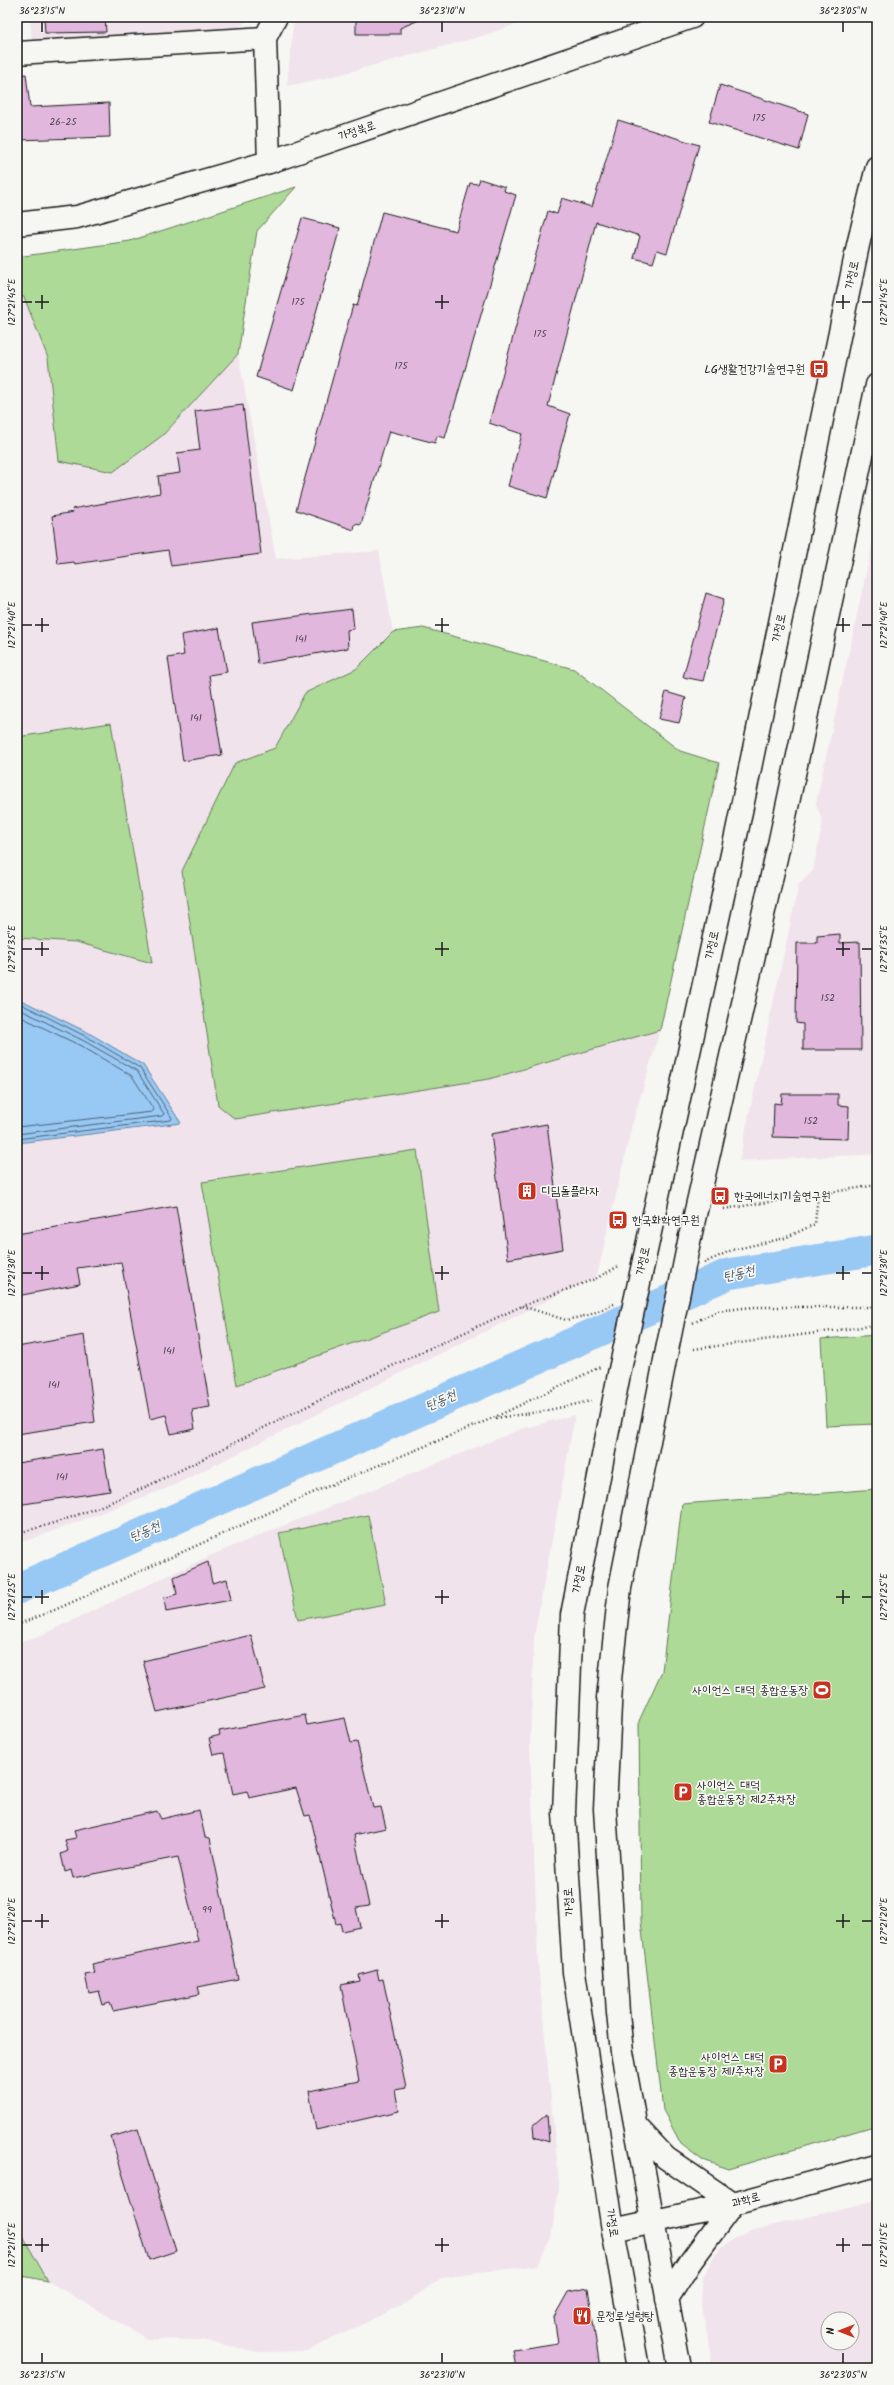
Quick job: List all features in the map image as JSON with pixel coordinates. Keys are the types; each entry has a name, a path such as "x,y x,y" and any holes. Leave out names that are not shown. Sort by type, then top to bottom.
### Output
{"main road":[{"path":"268,162 265,38 276,17"},
{"name":"가정북로","path":"17,224 77,217 268,162 692,17"},
{"path":"17,53 265,38"},
{"name":"가정로","path":"638,2368 613,2230 574,1972 564,1813 572,1615 611,1370 644,1260 735,839 858,245 877,166"},
{"path":"680,2368 622,2052 618,2013 605,1809 611,1685 608,1698 620,1588 690,1237 780,840 877,385"},
{"path":"636,2126 666,2158 733,2204 691,2261 667,2299"},
{"name":"과학로","path":"613,2230 733,2204 877,2165"}],"path":[{"path":"724,1209 877,1185"},
{"path":"17,1533 52,1525 90,1512 182,1469 284,1417 522,1306"},
{"path":"688,1325 717,1311 752,1307 877,1307"},
{"path":"694,1350 877,1325"},
{"path":"17,1624 57,1609 319,1490 611,1370"},
{"path":"493,1418 539,1412 591,1401"}],"shaded area":[{"path":"30,17 252,17 235,30 32,45"},
{"path":"294,17 536,17 482,36 334,76 287,86"},
{"name":"한국화학연구원","path":"24,296 48,358 59,461 163,435 238,354 276,559 379,551 393,632 356,669 305,693 275,748 235,764 489,1079 660,1030 632,1125 597,1276 170,1487 29,1540 17,1542 17,297"},
{"path":"877,523 877,1154 739,1161 799,884 813,870 823,822 816,803"},
{"path":"575,1415 534,1637 530,1746 538,1964 559,2183 551,2237 538,2265 441,2278 404,2304 307,2351 258,2352 202,2340 147,2339 48,2281 17,2226 17,1642 37,1637 214,1554 521,1429"},
{"path":"877,2200 877,2368 713,2368 701,2300 703,2277 712,2260 721,2248 732,2240 750,2231"}],"green space":[{"path":"296,187 257,231 238,354 163,435 113,472 59,461 48,358 24,297 17,297 17,257 130,241"},
{"path":"423,628 574,669 680,751 719,763 660,1030 489,1079 235,1119 218,1105 182,871 235,763 275,748 305,693 356,669 393,632"},
{"path":"111,723 152,963 76,942 17,938 17,737"},
{"path":"417,1150 439,1312 237,1385 202,1182"},
{"path":"877,1335 877,1424 826,1426 821,1339"},
{"path":"877,1489 877,2125 728,2169 702,2160 681,2144 663,2110 641,1921 639,1721 662,1671 682,1504"},
{"path":"368,1515 386,1604 298,1620 279,1533"},
{"path":"17,2226 48,2281 17,2275"}],"water":[{"path":"17,998 89,1033 143,1065 181,1123 17,1143"}],"building":[{"path":"44,17 105,17 106,32 45,33"},
{"path":"356,17 426,17 400,28 400,34 356,34"},
{"path":"26,74 30,107 109,103 110,137 17,140 17,75"},
{"path":"720,85 808,114 799,150 709,122"},
{"path":"618,120 699,145 667,253 657,250 653,263 634,258 640,236 596,222 548,406 570,414 547,498 508,486 522,434 489,423 548,211 557,214 562,198 592,207"},
{"path":"480,179 505,187 504,191 516,195 445,438 437,436 435,443 389,431 361,525 355,524 354,530 296,510 353,305 357,306 382,212 456,231 470,183 478,184"},
{"path":"302,218 340,228 294,390 256,377"},
{"path":"243,405 261,554 171,566 168,550 75,564 74,562 58,564 52,516 73,512 72,509 160,493 158,476 180,473 177,453 200,450 195,411"},
{"path":"706,593 724,599 703,681 683,677"},
{"path":"352,609 354,629 347,630 348,648 258,664 252,622"},
{"path":"219,628 227,672 209,675 222,755 183,761 168,658 184,655 181,635"},
{"path":"666,692 686,698 679,723 659,719"},
{"path":"840,934 840,943 860,942 861,1050 803,1050 803,1024 796,1023 797,943 817,943 817,936"},
{"path":"782,1094 838,1094 838,1105 849,1106 848,1139 773,1137 774,1103 781,1104"},
{"name":"디딤돌플라자","path":"547,1124 563,1249 508,1259 491,1134"},
{"path":"176,1206 210,1407 192,1410 195,1429 171,1434 166,1415 150,1419 121,1262 77,1268 80,1284 17,1296 17,1234"},
{"path":"84,1335 95,1422 17,1434 17,1347"},
{"path":"103,1449 110,1491 17,1505 17,1463"},
{"path":"208,1562 212,1583 227,1579 231,1600 166,1612 164,1598 177,1594 174,1577"},
{"path":"251,1635 265,1689 157,1712 143,1661"},
{"path":"305,1715 307,1725 345,1718 351,1743 357,1742 373,1808 381,1807 386,1828 354,1835 369,1906 356,1908 360,1927 342,1931 340,1923 336,1924 310,1815 305,1816 296,1788 249,1798 247,1791 233,1794 224,1753 213,1755 209,1738 220,1735 219,1731"},
{"path":"199,1810 205,1837 210,1838 238,1979 198,1987 200,1994 113,2011 110,2003 103,2005 99,1991 89,1993 85,1975 95,1973 92,1964 198,1941 178,1857 73,1878 71,1870 65,1872 61,1854 68,1851 65,1840 76,1838 74,1830 157,1811 161,1819"},
{"path":"377,1970 379,1980 383,1979 406,2088 395,2090 399,2111 316,2130 309,2091 359,2081 341,1985 360,1981 359,1975"},
{"path":"547,2114 549,2142 534,2137 533,2126"},
{"path":"138,2129 176,2251 149,2260 111,2137"},
{"path":"588,2288 600,2368 516,2368 513,2350 558,2343 554,2317 568,2292"}],"waterway":[{"name":"탄동천","path":"17,1589 728,1274 877,1250"}],"place":[{"name":"LG생활건강기술연구원","path":"819,369"},
{"name":"디딤돌플라자","path":"527,1191"},
{"name":"한국에너지기술연구원","path":"720,1196"},
{"name":"한국화학연구원","path":"618,1220"},
{"name":"사이언스 대덕 종합운동장","path":"822,1690"},
{"name":"사이언스 대덕 종합운동장 제2주차장","path":"683,1792"},
{"name":"사이언스 대덕 종합운동장 제1주차장","path":"778,2064"},
{"name":"문정로설렁탕","path":"582,2316"}]}
